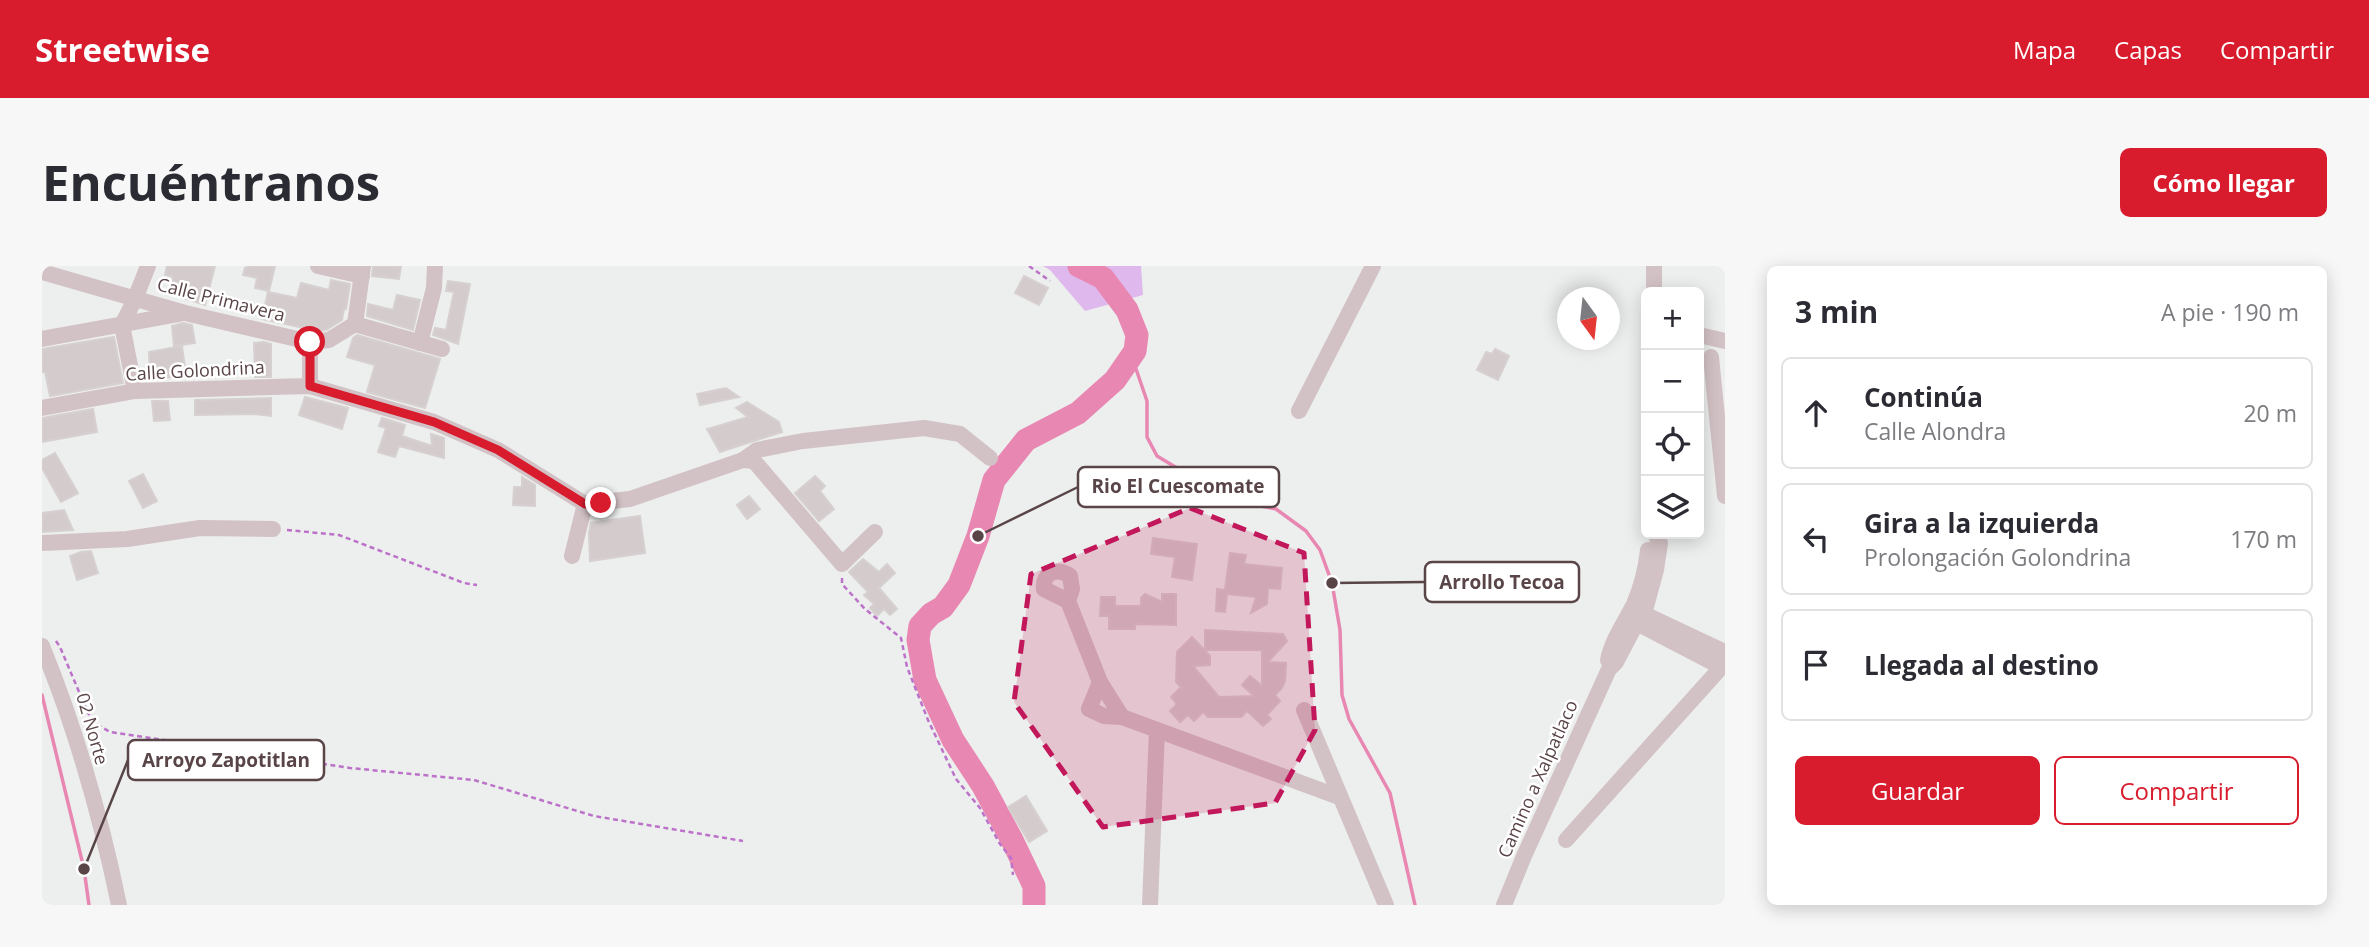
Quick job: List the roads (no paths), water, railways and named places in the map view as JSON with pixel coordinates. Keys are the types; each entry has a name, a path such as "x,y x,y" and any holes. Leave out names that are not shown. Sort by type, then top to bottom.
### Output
{"street":[{"path":"135,391 122,325 148,266"},
{"path":"318,266 362,271 355,324"},
{"path":"420,342 434,288 435,266"},
{"path":"1299,411 1373,266"},
{"path":"1654,266 1654,287"},
{"name":"Calle Primavera","path":"42,272 185,313 310,342"},
{"path":"42,340 185,313"},
{"path":"310,386 310,342 329,340 355,324 442,349"},
{"path":"1704,336 1725,341"},
{"path":"1710,357 1725,496"},
{"name":"Calle Golondrina","path":"42,408 135,391 310,386 434,422 498,450 585,504"},
{"path":"572,556 585,504 630,499 743,460 757,450 803,441 924,428 960,434 990,458"},
{"path":"743,460 754,461 842,564 876,532"},
{"path":"42,542 128,539 200,528 273,529"},
{"name":"Camino a Xalpatlaco","path":"1504,905 1656,570 1660,543 1657,539"},
{"path":"1068,601 1100,681 1089,709 1104,716 1122,717 1339,797"},
{"path":"1566,840 1724,661 1635,615"},
{"name":"02 Norte","path":"48,642 110,860 119,905"},
{"path":"1304,710 1385,905"},
{"path":"1150,905 1157,730"}],"waterway":[{"path":"1034,905 1034,886 1012,840 983,786 953,740 925,680 918,640 920,626 931,614 943,607 959,585 978,536 994,480 1026,440 1078,413 1115,380 1135,351 1137,335 1127,310 1103,278 1079,266"},
{"path":"1135,351 1135,366 1147,401 1147,437 1157,456 1177,468 1193,485 1231,500 1276,509 1306,531 1320,550 1332,583 1340,630 1342,695 1349,719 1390,793 1415,905"},
{"path":"42,695 84,869 89,905"}],"place":[{"name":"Rio El Cuescomate","path":"978,536"},
{"name":"Arrollo Tecoa","path":"1332,583"},
{"name":"Arroyo Zapotitlan","path":"84,869"}]}
